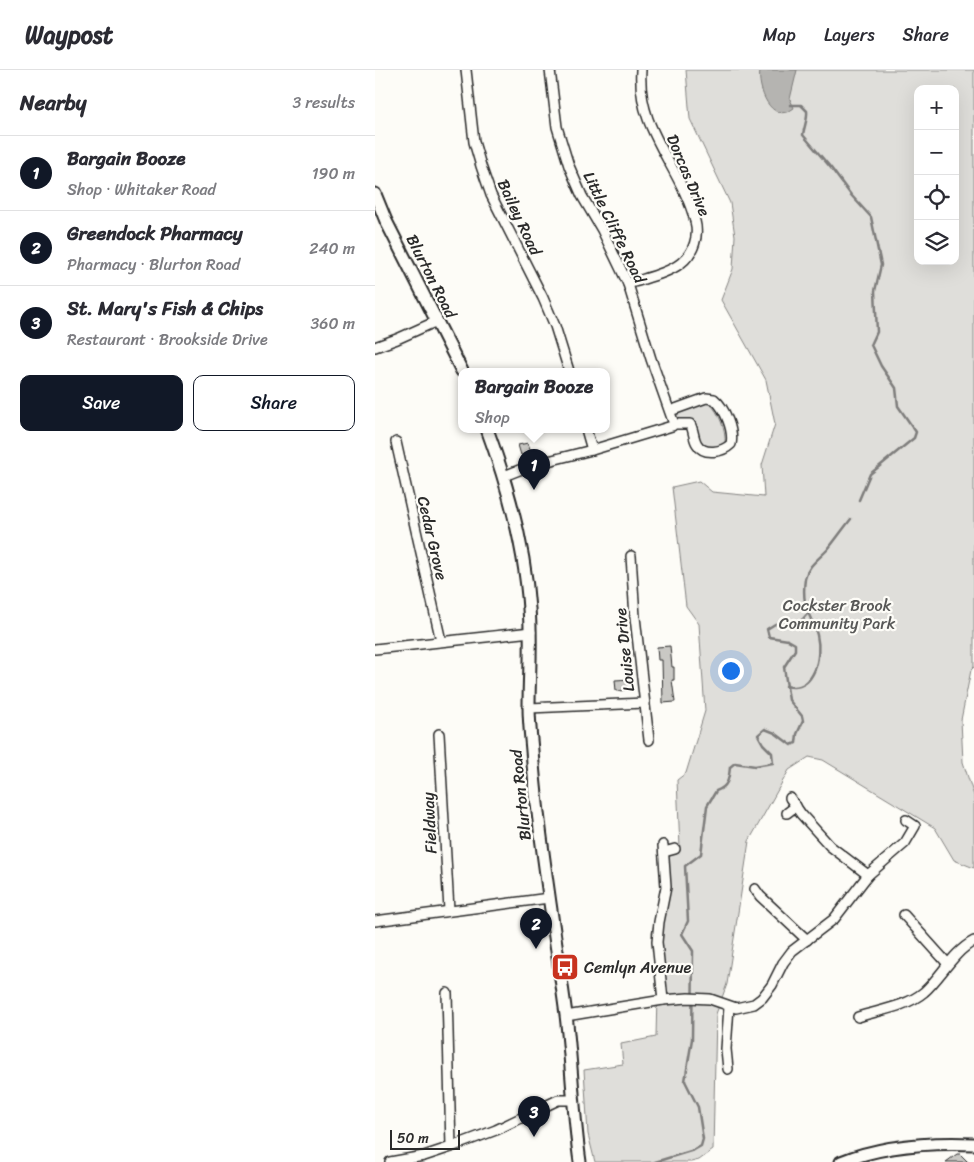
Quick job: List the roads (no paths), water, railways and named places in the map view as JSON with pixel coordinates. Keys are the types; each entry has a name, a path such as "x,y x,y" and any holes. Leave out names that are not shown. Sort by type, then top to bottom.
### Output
{"street":[{"name":"Bailey Road","path":"466,70 474,142 491,195 543,298 555,326 568,368"},
{"name":"Little Cliffe Road","path":"549,70 557,127 569,166 582,196 602,230 628,284 651,359 671,411 674,424"},
{"name":"Dorcas Drive","path":"628,284 681,263 695,244 696,233 695,222 689,207 668,158 648,119 642,91 641,70"},
{"name":"Blurton Road","path":"376,199 460,368"},
{"path":"375,347 437,321"},
{"path":"504,476 532,465 592,450 674,424 689,424 696,444 705,450 717,451 731,444 730,429 722,407 714,399 706,398 671,411"},
{"name":"Blurton Road","path":"488,433 504,476 518,533 529,606 531,632 529,708 537,811 566,1016 580,1162"},
{"path":"587,433 592,450"},
{"name":"Cedar Grove","path":"396,442 441,641"},
{"name":"Louise Drive","path":"631,556 635,616 649,740"},
{"path":"375,649 531,632"},
{"path":"529,708 645,703"},
{"name":"Fieldway","path":"439,734 449,910"},
{"path":"790,798 830,846 868,875"},
{"path":"787,813 796,806"},
{"path":"566,1016 663,1000 688,998 710,999 736,1008 754,1004 772,986 792,951 834,919 868,875 905,843 915,826 906,820"},
{"path":"663,1000 657,937 666,887 664,849 675,850"},
{"path":"756,895 807,940"},
{"path":"375,921 549,898"},
{"path":"903,915 948,964"},
{"path":"858,1017 907,1003 924,992 948,964 974,942"},
{"path":"447,993 451,1147"},
{"path":"728,1069 726,1049 729,1007"},
{"path":"390,1162 424,1156 451,1147 496,1130 558,1100 573,1100"},
{"path":"841,1162 874,1150 906,1145 974,1144"}],"waterway":[{"path":"790,105 801,105 807,111 803,135 871,217 881,265 875,291 877,332 871,345 881,366 896,388 898,406 916,432 914,438 870,474 859,500"},
{"path":"786,686 796,687 804,684 810,678 817,662 817,635 805,600 804,585 806,574 851,519"},
{"path":"655,1162 694,1150 701,1146 703,1139 698,1107 685,1081 692,1039 693,951 682,934 688,921 685,866 701,854 707,806 716,791 727,782 730,767 735,763 755,766 773,763 772,753 763,744 758,735 765,729 775,733 791,745 796,743 797,734 803,721 802,716 789,700 784,667 795,650 795,644 788,640 769,637 767,629 775,624 789,624 801,621 809,612"}],"place":[{"name":"Bargain Booze","path":"534,490"},
{"name":"Greendock Pharmacy","path":"536,949"},
{"name":"Cemlyn Avenue","path":"565,967"},
{"name":"St. Mary's Fish & Chips","path":"534,1137"}],"park label":[{"name":"Cockster Brook Community Park","path":"837,614"}]}
